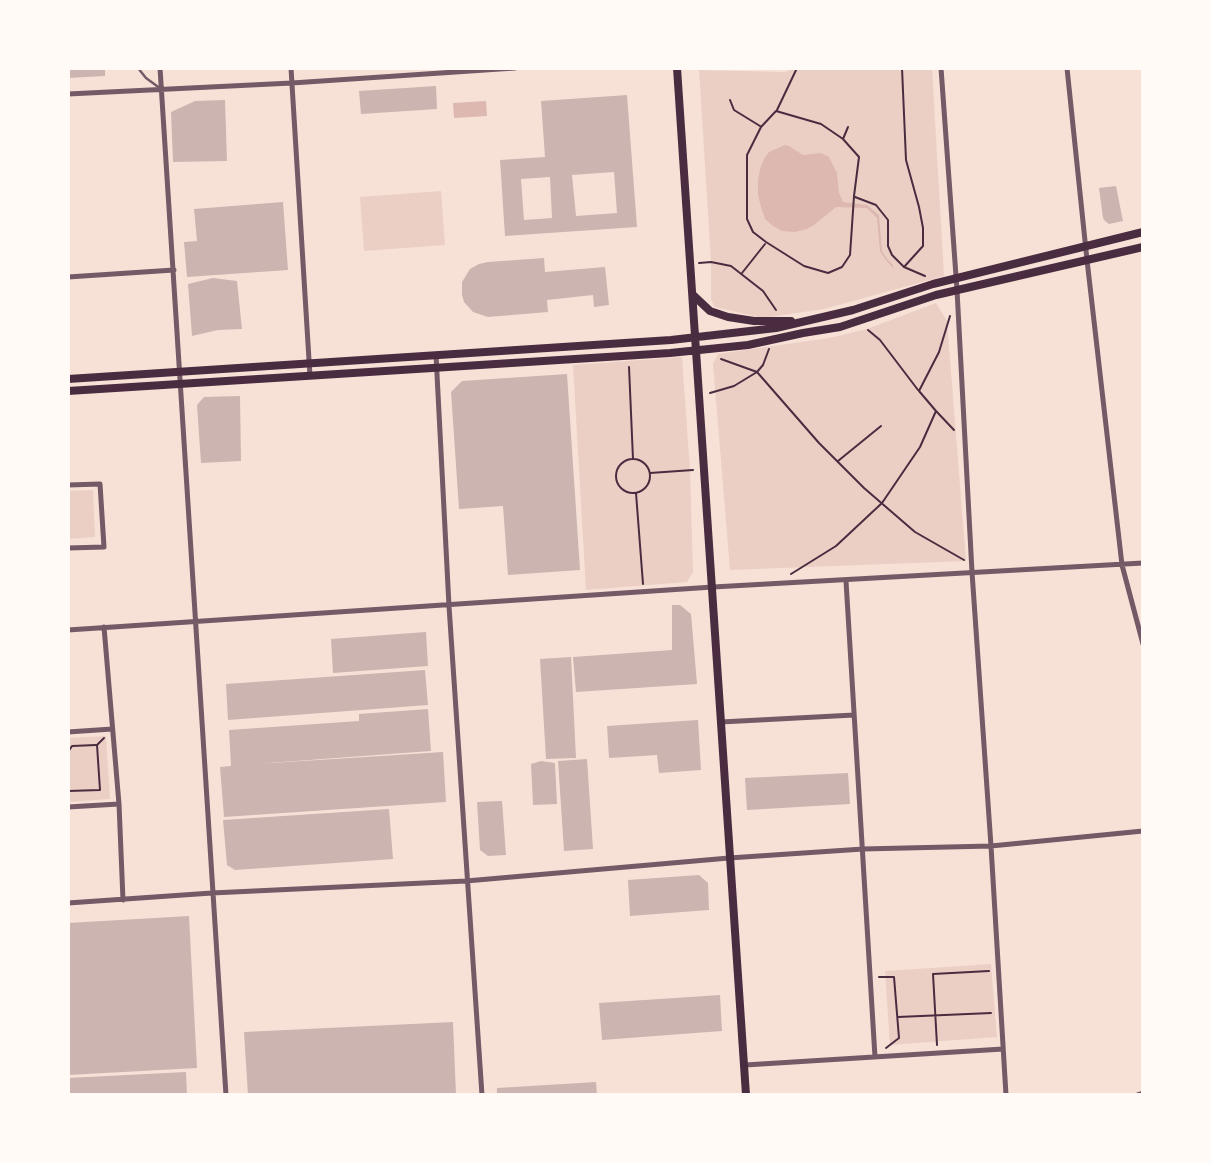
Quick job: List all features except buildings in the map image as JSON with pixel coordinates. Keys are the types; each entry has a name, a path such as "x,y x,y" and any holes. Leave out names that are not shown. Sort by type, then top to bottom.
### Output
{"main road":[{"path":"677,68 746,1095"},
{"path":"68,379 696,338 776,328 853,310 933,284 1143,232"},
{"path":"68,391 697,351 748,345 858,322 957,289 1143,247"},
{"path":"693,295 703,306 718,315 776,321 818,319"}],"street":[{"path":"160,68 226,1095"},
{"path":"291,68 310,376"},
{"path":"68,94 515,68"},
{"path":"941,68 958,303 972,572 1006,1095"},
{"path":"1067,68 1122,565 1143,644"},
{"path":"68,277 174,270"},
{"path":"436,355 466,881 482,1095"},
{"path":"68,485 100,484 104,547 68,548"},
{"path":"68,630 713,587 1143,563"},
{"path":"846,581 875,1057"},
{"path":"104,627 123,900"},
{"path":"721,723 854,715"},
{"path":"68,732 112,729"},
{"path":"68,807 118,804"},
{"path":"68,903 466,881 863,849 991,846 1143,831"},
{"path":"745,1065 1003,1049"},
{"path":"1137,1095 1143,1093"}],"lane":[{"path":"138,68 161,89"}],"path":[{"path":"776,111 821,124 843,139 859,157 850,255 842,267 828,273 804,266 766,242 752,232 747,219 747,155 761,127 776,111 797,68"},
{"path":"902,68 906,160 923,228 923,246 904,267"},
{"path":"730,100 734,110 761,127"},
{"path":"843,139 848,127"},
{"path":"854,198 876,205 888,220 888,246 892,255 904,267 932,279 933,284"},
{"path":"742,274 766,242"},
{"path":"691,264 711,262 731,266 763,291 776,309 776,321"},
{"path":"919,391 939,352 947,321 958,303"},
{"path":"858,322 880,340 936,411 956,431 965,432"},
{"path":"700,396 734,386 757,372 768,355 771,340"},
{"path":"719,348 720,359 757,372 838,461 881,503 915,532 966,561 972,572"},
{"path":"629,355 633,460"},
{"path":"792,573 836,546 881,503 920,447 936,411"},
{"path":"838,461 881,426"},
{"path":"633,460 643,462 650,473 647,486 636,493 630,493 620,486 616,475 623,463 633,460"},
{"path":"650,473 705,469"},
{"path":"636,493 644,592"},
{"path":"68,752 72,746 97,745 112,729"},
{"path":"68,791 100,790 97,745"},
{"path":"937,1053 933,974 998,970"},
{"path":"870,978 894,977 899,1038 875,1057"},
{"path":"897,1007 902,1006"},
{"path":"897,1017 1000,1013"}],"shaded area":[{"path":"794,68 932,68 944,276 824,309 762,318 715,307 711,300 699,70 785,72"},
{"path":"486,101 487,116 454,118 453,103"},
{"path":"785,145 803,155 821,153 829,157 837,173 843,202 867,205 879,215 882,251 893,268 880,251 877,218 867,208 836,207 814,225 795,232 782,231 765,219 758,195 760,169 769,152"},
{"path":"441,191 445,245 364,251 360,197"},
{"path":"936,303 947,321 966,561 730,570 713,364 718,354 829,338 867,329"},
{"path":"682,357 690,470 693,572 687,582 586,590 573,365"},
{"path":"93,490 95,537 68,539 68,491"},
{"path":"106,736 110,799 68,802 68,738"},
{"path":"991,964 997,1037 890,1045 885,971"}]}
